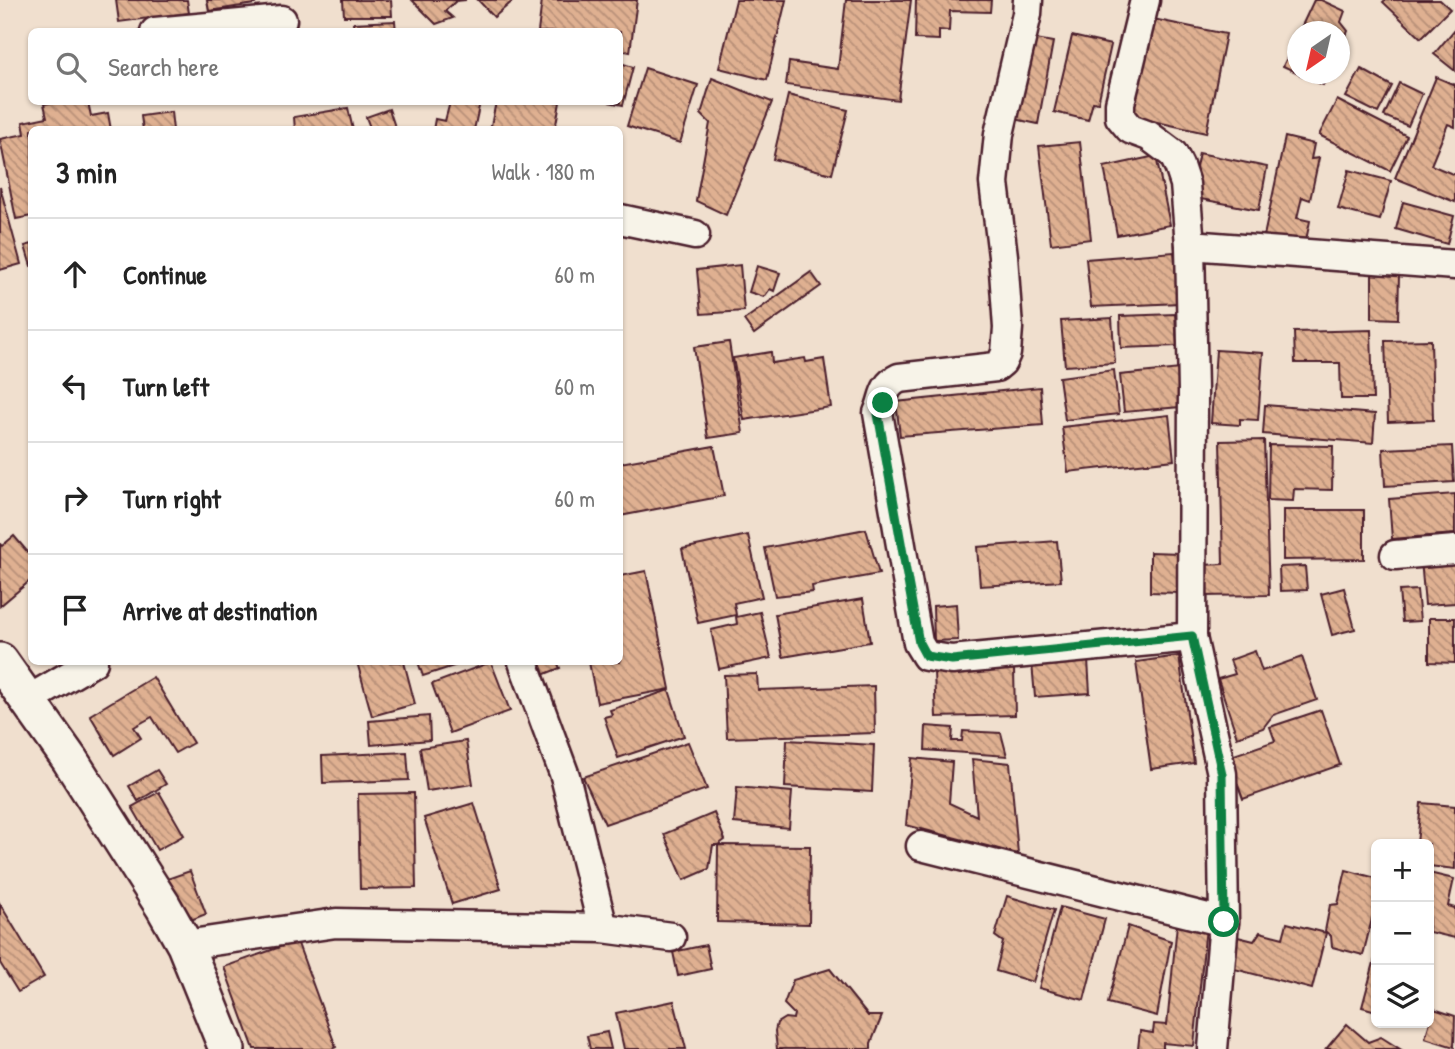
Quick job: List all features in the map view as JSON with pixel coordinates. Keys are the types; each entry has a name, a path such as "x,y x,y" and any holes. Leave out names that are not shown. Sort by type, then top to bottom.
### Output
{"street":[{"path":"1028,0 999,134 994,183 1003,256 1008,328 1006,353 996,367 899,378 888,385 878,414 919,643 926,656 952,660 1192,636"},
{"path":"1145,0 1120,103 1120,117 1130,129 1149,136 1173,154 1185,184 1191,244 1192,636 1222,774 1224,922 1213,1049"},
{"path":"189,28 282,17"},
{"path":"623,220 695,234"},
{"path":"1191,244 1455,265"},
{"path":"1395,555 1455,550"},
{"path":"0,662 70,760 135,860 185,945 227,1049"},
{"path":"27,700 88,665"},
{"path":"524,665 565,776 603,928"},
{"path":"921,846 1224,922"},
{"path":"185,945 336,923 603,928 671,937"}],"building":[{"path":"116,0 187,0 189,13 119,22"},
{"path":"207,0 254,0 255,4 209,11"},
{"path":"343,0 391,0 392,16 344,16"},
{"path":"412,0 466,0 456,1 445,11 453,18 436,24"},
{"path":"478,0 514,0 494,17"},
{"path":"542,0 637,0 630,52 623,51 623,28 538,28"},
{"path":"736,0 786,0 767,80 719,68"},
{"path":"846,0 911,0 898,100 786,85 789,62 838,69"},
{"path":"916,0 991,0 990,12 950,11 949,31 939,30 939,40 915,39"},
{"path":"1314,0 1321,0 1345,11 1341,21 1304,21"},
{"path":"1440,0 1450,9 1421,38 1383,2"},
{"path":"1153,19 1226,34 1206,133 1126,115"},
{"path":"395,21 396,28 354,28 353,23"},
{"path":"1455,29 1455,71 1434,54"},
{"path":"1072,36 1111,45 1098,103 1093,102 1088,120 1054,112"},
{"path":"1025,37 1053,42 1038,124 1010,118"},
{"path":"623,64 633,67 623,105"},
{"path":"645,68 698,85 680,143 627,126"},
{"path":"1361,69 1392,86 1378,113 1346,97"},
{"path":"1436,77 1455,85 1455,127 1448,124 1431,165 1455,175 1455,202 1395,178"},
{"path":"712,78 772,102 726,215 696,201 710,123 701,114"},
{"path":"1399,83 1422,94 1408,126 1384,116"},
{"path":"788,95 848,110 832,174 773,159"},
{"path":"1337,100 1407,136 1390,171 1319,135"},
{"path":"44,105 89,105 91,116 108,113 110,126 28,126 28,217 16,219 0,139 25,134 23,122 47,117"},
{"path":"449,105 479,105 475,126 434,126 435,119 445,121"},
{"path":"495,105 559,105 556,126 491,126"},
{"path":"348,108 352,126 295,126 294,117"},
{"path":"389,109 395,126 369,126 366,117"},
{"path":"171,112 173,126 142,126 141,116"},
{"path":"1285,137 1314,144 1311,159 1319,158 1310,200 1302,197 1297,218 1310,221 1305,245 1264,236"},
{"path":"1080,142 1091,239 1051,244 1039,146"},
{"path":"1199,153 1267,167 1259,210 1190,197"},
{"path":"1156,156 1170,225 1117,235 1104,167"},
{"path":"1349,170 1391,181 1380,220 1338,209"},
{"path":"0,187 21,264 0,270"},
{"path":"1403,202 1454,216 1447,244 1396,229"},
{"path":"1174,252 1180,303 1091,307 1086,259"},
{"path":"740,265 744,311 701,314 697,270"},
{"path":"757,266 780,273 774,291 770,289 764,297 749,292"},
{"path":"811,272 821,286 754,334 744,320"},
{"path":"1372,274 1399,275 1398,319 1372,318"},
{"path":"1175,314 1177,346 1121,348 1120,316"},
{"path":"1112,318 1115,363 1065,366 1061,321"},
{"path":"1371,330 1373,399 1341,399 1340,363 1295,363 1294,332"},
{"path":"1431,340 1433,420 1388,422 1385,341"},
{"path":"729,342 743,433 708,438 694,347"},
{"path":"1216,350 1263,353 1258,420 1240,419 1240,425 1211,423"},
{"path":"771,352 772,363 805,358 806,362 824,359 831,407 744,420 733,358"},
{"path":"1180,369 1183,396 1179,397 1180,407 1124,412 1120,375"},
{"path":"1114,370 1119,414 1065,420 1059,377"},
{"path":"1040,387 1043,425 900,436 896,402"},
{"path":"1265,405 1375,414 1373,443 1263,434"},
{"path":"1169,415 1174,460 1068,472 1062,427"},
{"path":"1264,440 1269,595 1203,596 1202,565 1223,564 1220,441"},
{"path":"1269,445 1333,446 1332,490 1294,489 1293,501 1268,500"},
{"path":"714,446 724,496 623,515 623,462"},
{"path":"1452,446 1454,482 1385,486 1383,449"},
{"path":"1455,494 1455,534 1392,539 1389,499"},
{"path":"1283,510 1364,510 1364,559 1283,560"},
{"path":"866,529 879,574 812,586 813,592 775,596 765,548"},
{"path":"748,535 762,597 734,603 736,615 698,623 682,549"},
{"path":"14,536 28,552 28,582 0,606 0,544 2,546"},
{"path":"1057,541 1061,581 980,586 977,547"},
{"path":"1150,552 1180,553 1179,593 1150,592"},
{"path":"1455,557 1455,603 1425,605 1421,560"},
{"path":"1305,566 1307,590 1280,591 1279,567"},
{"path":"646,571 670,689 597,703 590,665 623,665 623,575"},
{"path":"1344,588 1355,629 1332,635 1321,594"},
{"path":"1417,590 1420,621 1402,622 1399,591"},
{"path":"863,599 870,642 783,657 775,614"},
{"path":"956,604 958,640 934,641 933,606"},
{"path":"760,612 771,658 719,669 711,630 737,624 736,617"},
{"path":"1429,618 1455,618 1455,663 1429,662"},
{"path":"1255,651 1262,671 1302,657 1317,700 1273,715 1263,728 1237,737 1218,679 1235,674 1230,660"},
{"path":"1179,656 1194,763 1151,769 1136,662"},
{"path":"1088,660 1090,693 1035,697 1032,663"},
{"path":"358,665 405,665 415,704 372,716"},
{"path":"419,665 457,665 423,676"},
{"path":"483,665 492,665 510,711 450,733 432,684"},
{"path":"535,665 558,665 560,668 540,676"},
{"path":"1014,669 1015,715 936,717 934,672"},
{"path":"757,674 758,690 874,686 875,733 727,738 724,675"},
{"path":"153,677 193,743 175,753 152,717 134,727 141,738 114,755 90,715"},
{"path":"669,690 684,736 618,758 604,717 612,715 610,710"},
{"path":"1321,710 1340,765 1243,799 1228,757 1275,741 1270,727"},
{"path":"429,716 430,740 371,745 369,721"},
{"path":"926,726 953,728 952,741 962,741 963,731 1001,733 1007,756 925,750"},
{"path":"787,740 874,745 872,792 785,787"},
{"path":"466,741 473,784 427,791 420,748"},
{"path":"688,742 707,789 605,824 583,777"},
{"path":"407,752 409,780 323,783 322,756"},
{"path":"912,758 952,762 949,803 977,816 972,759 1010,763 1018,854 906,825"},
{"path":"157,770 166,784 138,801 129,786"},
{"path":"737,787 792,792 789,828 734,823"},
{"path":"159,792 184,835 157,850 132,807"},
{"path":"414,793 416,888 360,889 358,794"},
{"path":"474,803 501,889 452,904 424,818"},
{"path":"1421,803 1455,806 1455,869 1434,867 1434,839 1417,839"},
{"path":"714,813 725,840 713,845 709,869 684,880 664,834"},
{"path":"718,845 810,846 809,924 717,922"},
{"path":"1346,870 1371,877 1371,923 1363,955 1332,947 1331,936 1325,931 1330,905 1338,904"},
{"path":"190,871 206,914 181,924 164,880"},
{"path":"1434,874 1454,879 1448,906 1455,908 1455,938 1434,933"},
{"path":"1007,896 1054,910 1033,982 996,971 1003,942 995,936"},
{"path":"0,904 44,977 18,992 0,963"},
{"path":"1060,907 1105,919 1084,1000 1039,988"},
{"path":"1287,923 1326,933 1312,989 1227,967 1234,936 1254,941 1260,932 1283,938"},
{"path":"1177,924 1206,927 1194,1046 1163,1043 1163,1049 1138,1049 1140,1031 1153,1033 1154,1024 1167,1025"},
{"path":"1128,926 1171,941 1157,1016 1108,1003"},
{"path":"297,941 336,1047 254,1049 224,967"},
{"path":"706,945 711,969 678,976 673,952"},
{"path":"830,969 868,1016 882,1016 871,1049 777,1049 777,1023 785,1018 793,1019 794,1014 784,1004 793,980"},
{"path":"1371,974 1371,1010 1362,1007"},
{"path":"674,1001 686,1049 624,1049 616,1013"},
{"path":"1434,1009 1455,1016 1454,1047 1425,1038 1428,1028 1434,1028"},
{"path":"1347,1024 1368,1042 1381,1037 1400,1049 1326,1049"},
{"path":"607,1032 611,1049 590,1049 587,1036"}],"route":[{"path":"883,403 878,414 919,643 926,656 952,660 1192,636 1222,774 1224,922"}]}
